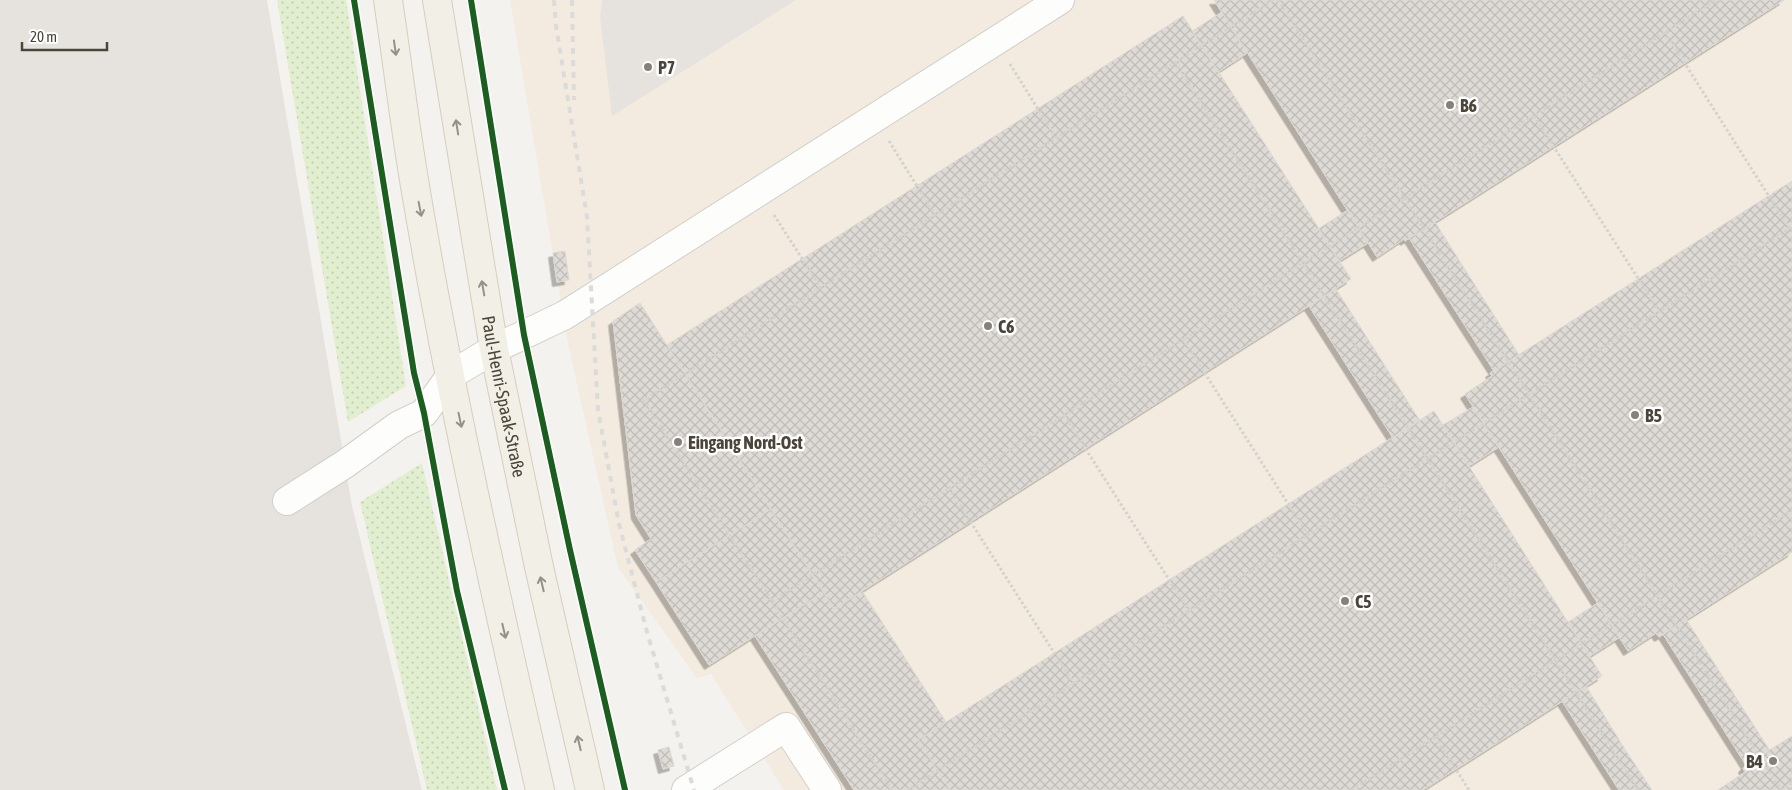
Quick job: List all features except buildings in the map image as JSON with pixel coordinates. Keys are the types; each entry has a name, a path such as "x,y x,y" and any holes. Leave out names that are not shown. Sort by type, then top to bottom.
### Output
{"main road":[{"path":"388,0 414,180 451,375 493,580 540,790"},
{"name":"Paul-Henri-Spaak-Straße","path":"437,0 494,349 538,567 590,790"}],"lane":[{"path":"287,501 345,464 399,425 424,413 451,375 494,349 565,315 1060,0"},
{"path":"686,790 786,727 827,790"}],"path":[{"path":"892,790 644,400 1273,0"},
{"path":"1278,0 1781,790 1792,783"},
{"path":"772,601 1716,0"},
{"path":"907,790 1791,228 1665,32"},
{"path":"995,41 1056,138"},
{"path":"1175,62 1638,790"},
{"path":"1534,116 1659,312"},
{"path":"874,118 936,215"},
{"path":"759,191 820,288"},
{"path":"1183,339 1308,535"},
{"path":"1064,415 1188,611"},
{"path":"949,488 1074,684"},
{"path":"1352,790 1792,510"},
{"path":"1787,513 1792,520"},
{"path":"1435,737 1469,790"}],"shaded area":[{"path":"0,0 267,0 352,506 422,790 0,790"},
{"path":"510,0 1792,0 1792,790 784,790 711,674 697,678 618,568 568,344"},
{"name":"P7","path":"602,0 796,0 612,116 600,17"}],"green space":[{"path":"277,0 346,0 406,386 348,422"},
{"path":"422,463 497,790 427,790 360,502"}],"railway":[{"path":"554,0 556,26 587,217 598,410 619,524 647,632 694,790"},
{"path":"572,0 574,100"}],"cycle path":[{"path":"354,0 414,373 424,413 457,591 505,790"},
{"path":"471,0 524,335 570,550 625,790"}],"place":[{"name":"P7","path":"648,67"},
{"name":"B6","path":"1450,105"},
{"name":"C6","path":"988,326"},
{"name":"B5","path":"1635,415"},
{"name":"Eingang Nord-Ost","path":"678,442"},
{"name":"C5","path":"1345,601"},
{"name":"B4","path":"1773,761"}]}
